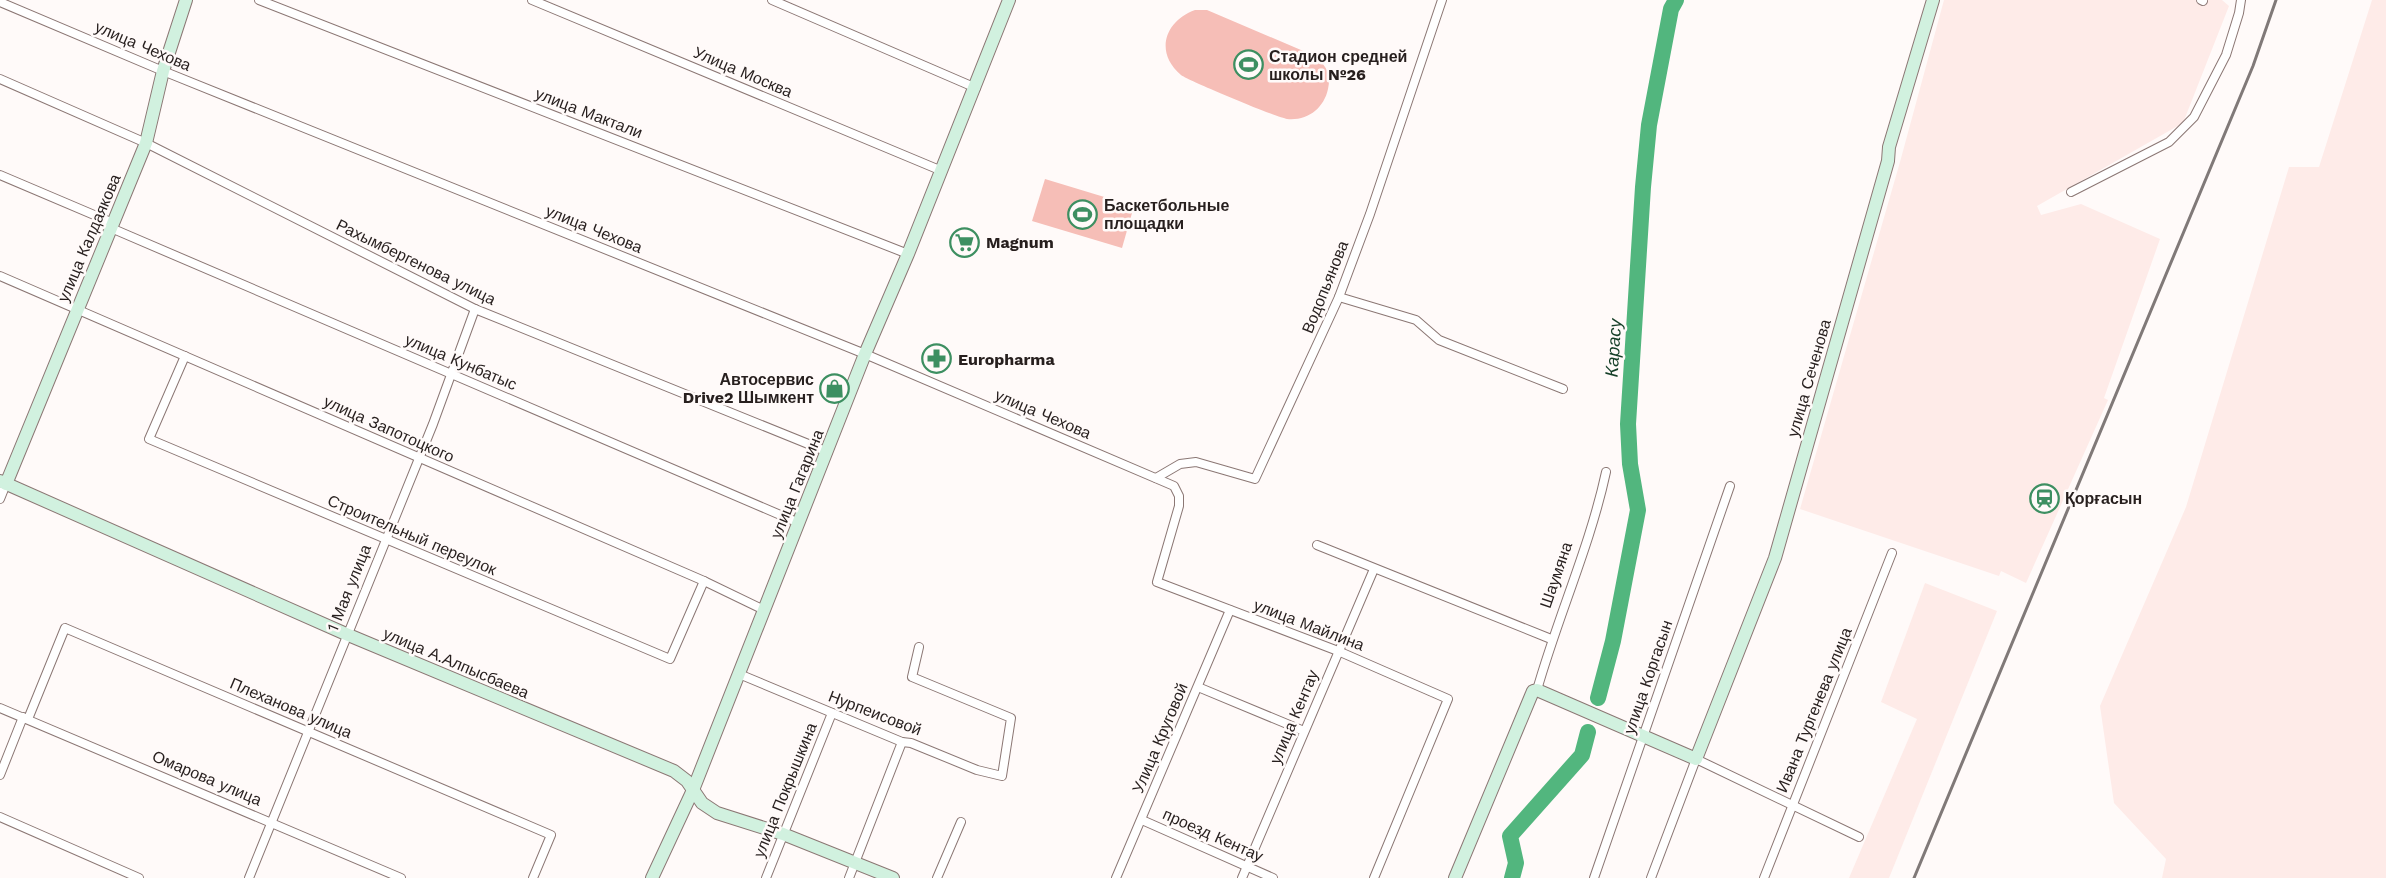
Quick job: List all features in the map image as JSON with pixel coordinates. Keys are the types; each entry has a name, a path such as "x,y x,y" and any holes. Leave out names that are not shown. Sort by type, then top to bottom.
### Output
{"street":[{"name":"улица Калдаякова","path":"3,483 146,144 163,71 186,0"},
{"name":"улица Мактали","path":"259,0 908,254"},
{"name":"Улица Москва","path":"532,0 942,171"},
{"path":"772,0 976,88"},
{"name":"улица Гагарина","path":"652,878 693,790 865,354 976,88 1009,0"},
{"name":"Водопьянова","path":"1156,478 1180,464 1196,462 1255,479 1339,297 1370,214 1442,0"},
{"name":"улица Сеченова","path":"1651,878 1775,558 1888,161 1889,147 1933,0"},
{"path":"2071,192 2169,142 2194,117 2226,55 2241,0"},
{"name":"улица Чехова","path":"0,2 163,71 865,354 1174,486 1179,496 1179,506 1157,582"},
{"name":"Рахымбергенова улица","path":"0,79 146,144 475,309 828,452"},
{"name":"улица Кунбатыс","path":"0,175 450,375 799,523"},
{"name":"улица Запотоцкого","path":"0,276 705,580 764,610"},
{"path":"1339,297 1416,320 1439,340 1563,389"},
{"name":"1 Мая улица","path":"249,878 418,458 475,309"},
{"name":"Строительный переулок","path":"185,356 149,439 670,658 705,580"},
{"name":"Шаумяна","path":"1455,878 1534,692 1600,498 1606,472"},
{"path":"0,499 3,483"},
{"name":"улица А.Алпысбаева","path":"3,483 346,634 674,771 687,781 702,803 717,813 783,834 893,878"},
{"name":"улица Коргасын","path":"1594,878 1730,486"},
{"path":"1317,545 1551,639"},
{"name":"Ивана Тургенева улица","path":"1764,878 1892,553"},
{"name":"улица Кентау","path":"1242,878 1374,569"},
{"name":"улица Майлина","path":"1157,582 1338,651 1448,699 1374,878"},
{"name":"Улица Круговой","path":"1116,878 1230,610"},
{"name":"Плеханова улица","path":"0,775 65,628 551,835 532,878"},
{"name":"Нурпеисовой","path":"739,674 902,742 977,770 1002,776 1011,718 912,677 919,647"},
{"path":"1198,687 1304,731"},
{"path":"1534,692 1644,735 1859,837"},
{"name":"Омарова улица","path":"0,708 272,821 401,878"},
{"name":"улица Покрышкина","path":"766,878 832,713"},
{"path":"849,878 902,742"},
{"path":"0,817 139,878"},
{"name":"проезд Кентау","path":"1142,820 1273,878"},
{"path":"938,878 961,822"}],"shaded area":[{"path":"1944,0 2222,0 2229,6 2183,123 2037,206 2041,215 2081,204 2160,239 2104,398 2108,400 2026,583 2001,571 1999,576 1800,509"},
{"path":"2372,0 2386,0 2386,878 2162,878 2166,859 2114,803 2100,706 2186,507 2289,167 2319,167"},
{"name":"Стадион средней школы №26","path":"1195,10 1207,10 1314,56 1326,68 1329,77 1328,89 1323,102 1314,112 1302,118 1287,119 1181,75 1168,57 1167,38 1176,22"},
{"name":"Баскетбольные площадки","path":"1045,179 1134,206 1122,248 1032,221"},
{"path":"1925,583 1997,611 1889,878 1849,878 1917,719 1881,702"}],"waterway":[{"name":"Карасу","path":"1598,698 1613,641 1638,510 1630,464 1628,424 1643,187 1649,125 1671,9 1676,0"},
{"name":"Карасу","path":"1512,878 1516,863 1510,836 1582,755 1588,732"}],"railway":[{"path":"1914,878 2253,66 2276,0"}],"place":[{"name":"Стадион средней школы №26","path":"1248,65"},
{"name":"Баскетбольные площадки","path":"1083,214"},
{"name":"Magnum","path":"965,242"},
{"name":"Europharma","path":"937,359"},
{"name":"Автосервис Drive2 Шымкент","path":"835,388"},
{"name":"Қорғасын","path":"2044,498"}]}
